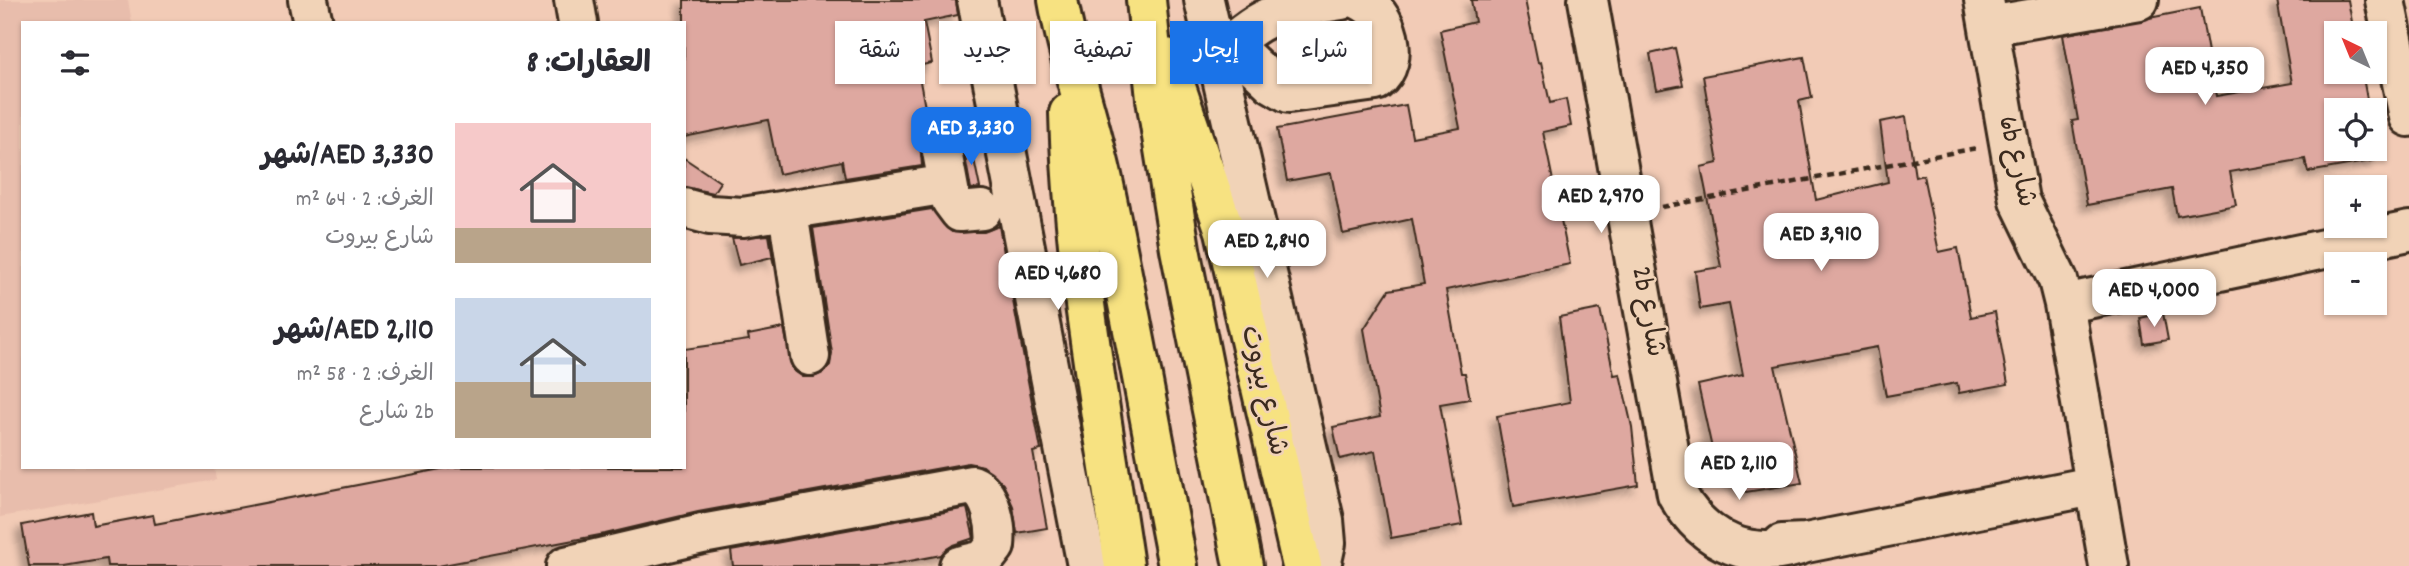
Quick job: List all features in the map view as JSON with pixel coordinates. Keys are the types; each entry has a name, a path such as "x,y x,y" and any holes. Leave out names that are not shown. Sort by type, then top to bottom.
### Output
{"main road":[{"path":"1058,0 1062,21"},
{"name":"شارع بيروت","path":"1148,10 1156,99 1178,236 1243,566"},
{"name":"شارع بيروت","path":"1148,10 1180,94 1225,231 1302,566"},
{"path":"1068,84 1073,185 1081,258 1122,566"},
{"path":"1078,84 1088,117 1119,254 1178,566"}],"street":[{"path":"309,0 313,21"},
{"path":"574,0 578,21"},
{"path":"977,0 1087,566"},
{"path":"1204,0 1212,21"},
{"path":"1259,21 1267,16 1341,0"},
{"path":"1263,77 1289,93 1376,81 1385,74 1390,63 1390,53 1378,13 1360,0"},
{"name":"2b شارع","path":"1588,0 1672,459 1673,478 1686,509 1708,532 1725,543 1754,552 1790,549 1806,543 2094,486"},
{"path":"1987,13 2139,0"},
{"path":"2385,0 2409,117"},
{"name":"6b شارع","path":"1987,13 2020,200 2058,280 2064,304 2109,566"},
{"path":"1230,84 1324,520 1326,543 1321,566"},
{"path":"941,146 955,209 965,212 982,210"},
{"path":"686,209 710,215 743,217 788,212 948,184"},
{"path":"788,212 810,356"},
{"path":"2064,304 2409,231"},
{"path":"566,566 617,561 721,530 972,485 979,488 988,500 995,546 984,560 959,566"}],"path":[{"path":"1628,213 2008,142"}],"shaded area":[{"path":"0,0 128,0 132,21 21,21 21,469 214,469 216,480 0,517"}],"building":[{"path":"684,0 956,0 958,15 925,22 835,21 835,84 920,84 929,128 920,139 922,166 845,178 842,161 779,174 768,120 686,137"},
{"path":"1471,0 1525,0 1538,63 1541,62 1550,103 1566,99 1571,126 1543,132 1570,264 1446,290 1461,373 1465,373 1470,399 1440,404 1462,525 1391,538 1375,451 1340,459 1333,427 1380,417 1364,329 1389,290 1424,284 1412,219 1343,234 1331,173 1287,181 1277,129 1406,105 1412,137 1460,128 1440,30 1475,22"},
{"path":"2277,0 2348,0 2352,21 2324,21 2324,84 2364,84 2367,98 2324,98 2324,161 2371,161 2308,172 2305,159 2230,172 2236,205 2177,216 2172,189 2087,205 2072,121 2078,120 2063,35 2200,8 2216,96 2292,83"},
{"path":"925,27 932,63 925,64"},
{"path":"1675,48 1683,85 1657,90 1650,54"},
{"path":"1804,57 1812,98 1799,101 1816,200 1888,182 1880,122 1906,117 1915,177 1923,175 1939,252 1958,248 1971,317 1995,312 2008,384 1959,393 1957,383 1886,396 1877,347 1775,366 1802,483 1746,492 1717,471 1698,385 1743,375 1729,304 1700,309 1695,271 1721,267 1701,167 1718,163 1703,76"},
{"path":"971,145 980,188 971,189 963,146"},
{"path":"686,159 720,182 713,193 686,187"},
{"path":"932,209 952,232 984,232 999,226 1041,450 1033,452 1047,528 1017,533 1013,506 1003,484 983,466 968,463 698,512 605,534 438,566 107,566 106,559 64,566 29,566 22,525 91,512 93,526 153,515 155,524 441,469 686,469 686,349 749,340 748,335 784,328 793,370 803,377 814,377 823,373 830,365 832,353 813,228"},
{"path":"769,235 774,265 772,257 739,265 732,238"},
{"path":"1600,309 1614,375 1620,374 1632,427 1638,485 1513,507 1497,416 1570,402 1559,317"},
{"path":"2163,313 2168,340 2144,344 2140,318"},
{"path":"967,508 974,538 953,545 941,555 884,566 733,566 731,551"}]}
